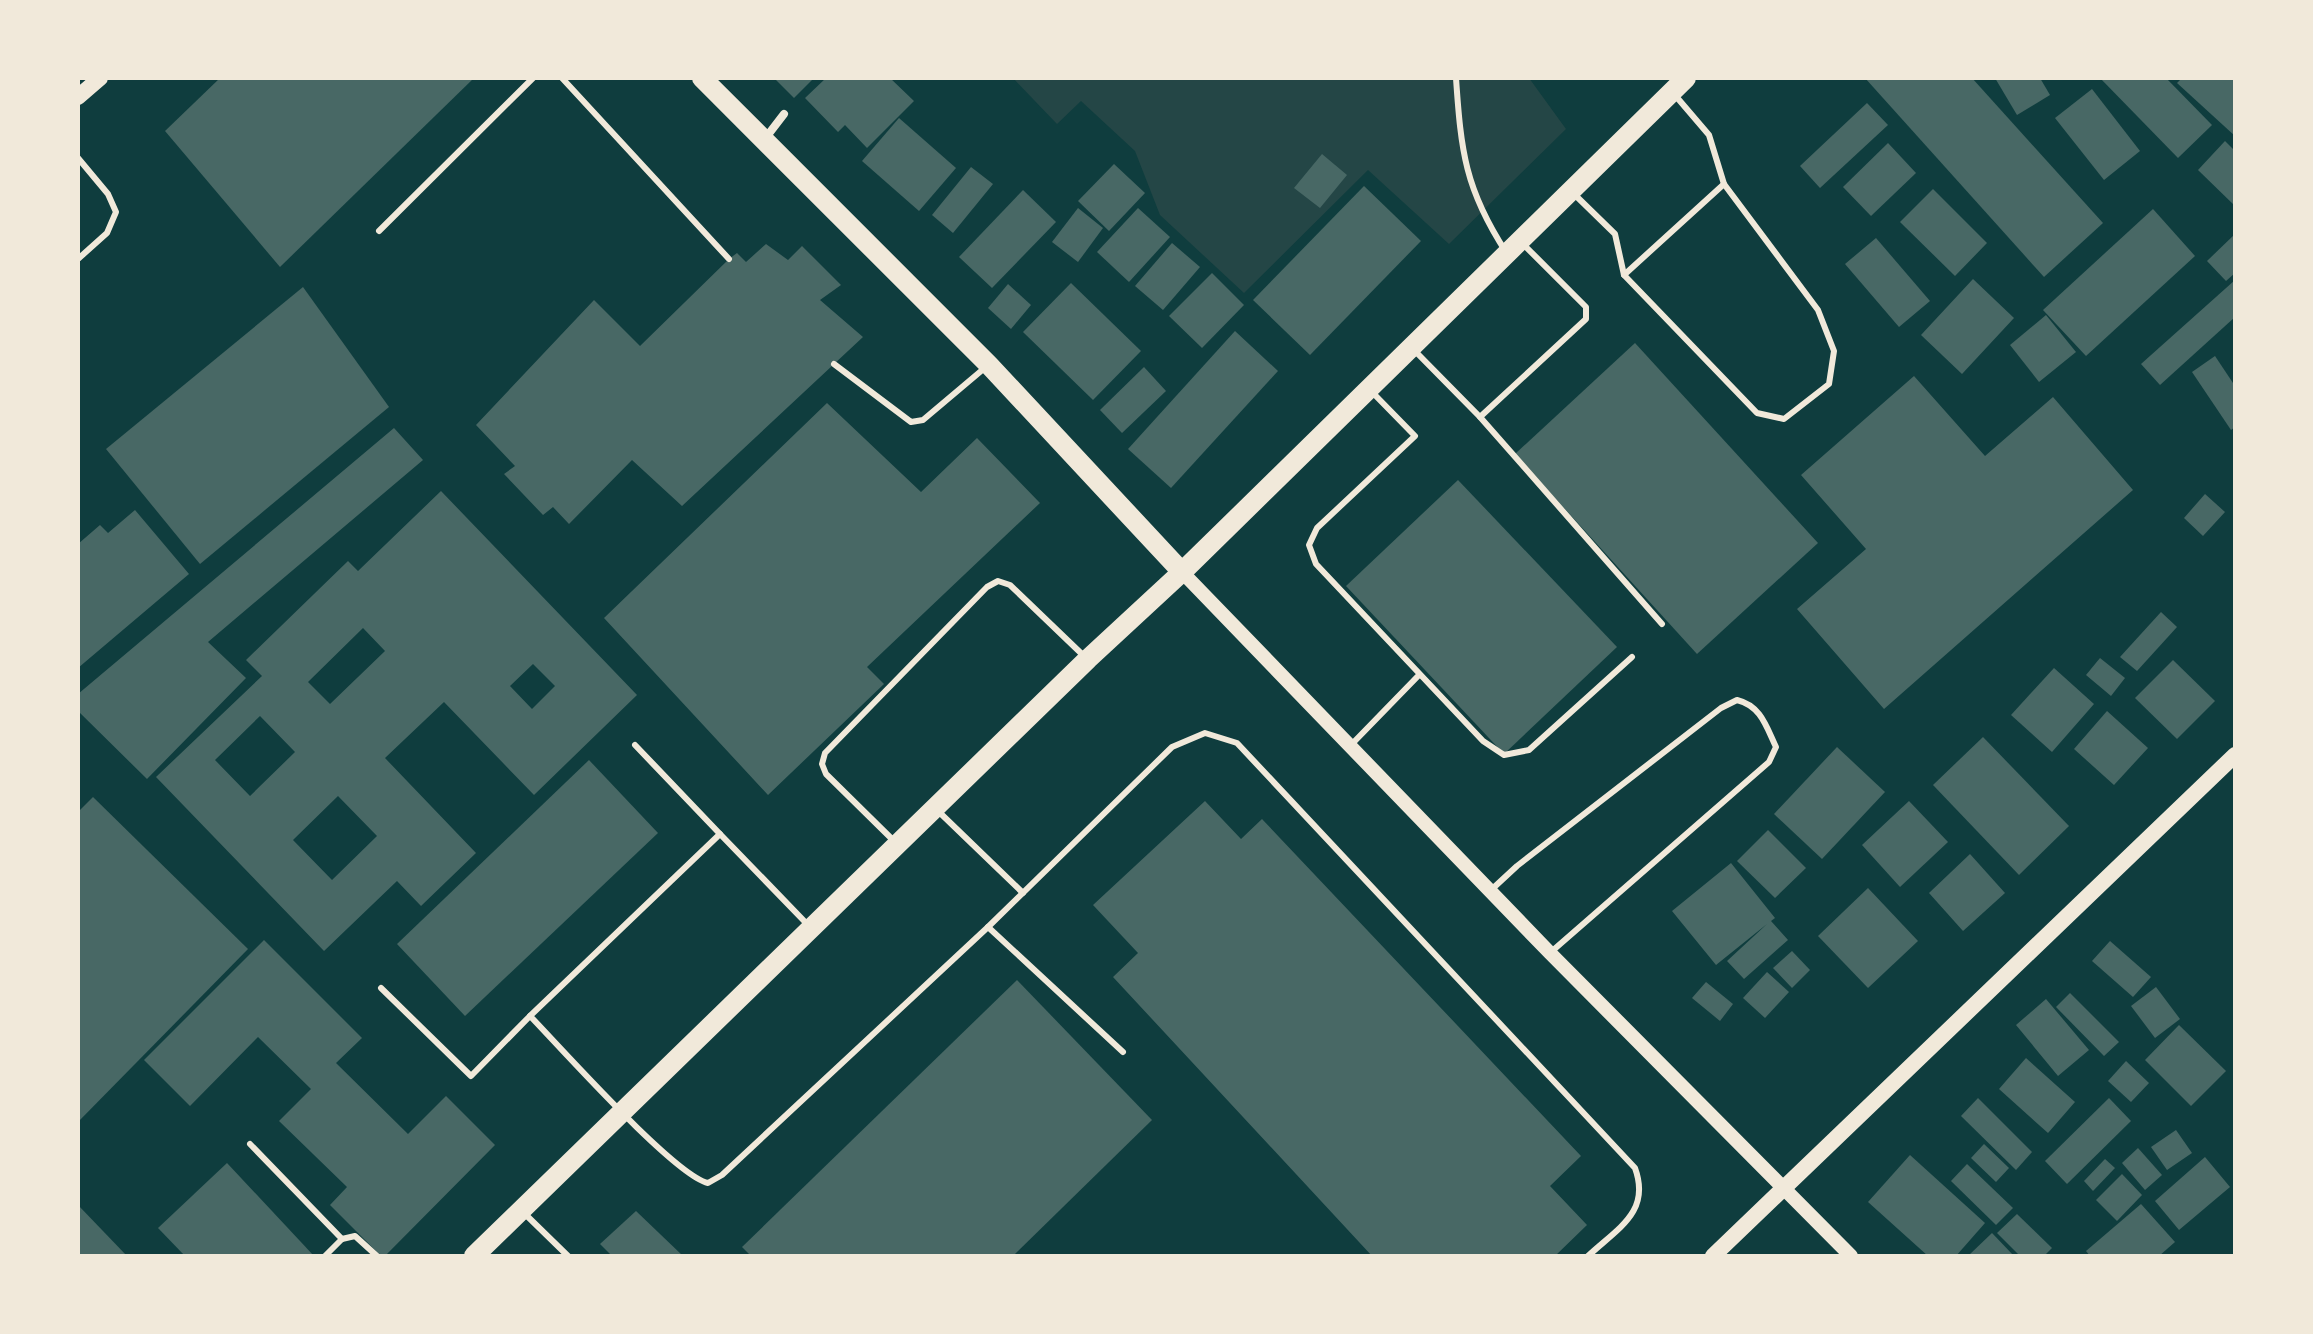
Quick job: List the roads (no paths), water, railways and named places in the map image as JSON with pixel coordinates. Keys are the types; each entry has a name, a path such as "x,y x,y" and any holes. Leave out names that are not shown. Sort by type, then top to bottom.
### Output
{"main road":[{"path":"78,97 100,78"},
{"path":"702,78 989,365 1182,572"},
{"path":"474,1256 1088,659 1182,572 1679,85"},
{"path":"1713,1256 2235,755"}],"street":[{"path":"764,140 784,114"},
{"path":"1182,572 1550,953 1851,1256"}],"lane":[{"path":"379,231 533,78"},
{"path":"562,78 729,259"},
{"path":"1456,78 1461,149 1482,215 1513,246 1586,307 1586,319 1480,417"},
{"path":"1571,190 1615,234 1624,275 1757,413 1784,419 1829,384 1834,351 1818,310 1724,184 1709,135 1679,85"},
{"path":"78,158 108,194 116,212 107,233 78,259"},
{"path":"1624,275 1724,184"},
{"path":"1410,346 1480,417 1662,624"},
{"path":"834,364 911,422 923,420 989,365"},
{"path":"1368,388 1415,436 1317,528 1309,545 1316,564 1483,741 1504,755 1529,750 1632,657"},
{"path":"898,844 826,774 822,764 825,753 987,587 998,581 1010,585 1088,659"},
{"path":"1350,746 1419,675"},
{"path":"1490,891 1517,866 1721,708 1737,700 1750,703 1762,715 1776,747 1769,762 1550,953"},
{"path":"530,1016 694,1180 708,1183 722,1175 988,927 1172,747 1205,733 1237,743 1635,1168 1643,1188 1637,1209 1588,1256"},
{"path":"635,745 811,929"},
{"path":"935,808 1023,893"},
{"path":"381,988 471,1076 720,834"},
{"path":"988,927 1123,1052"},
{"path":"250,1144 342,1239"},
{"path":"522,1210 568,1256"},
{"path":"325,1256 342,1239 355,1236 377,1256"}]}
